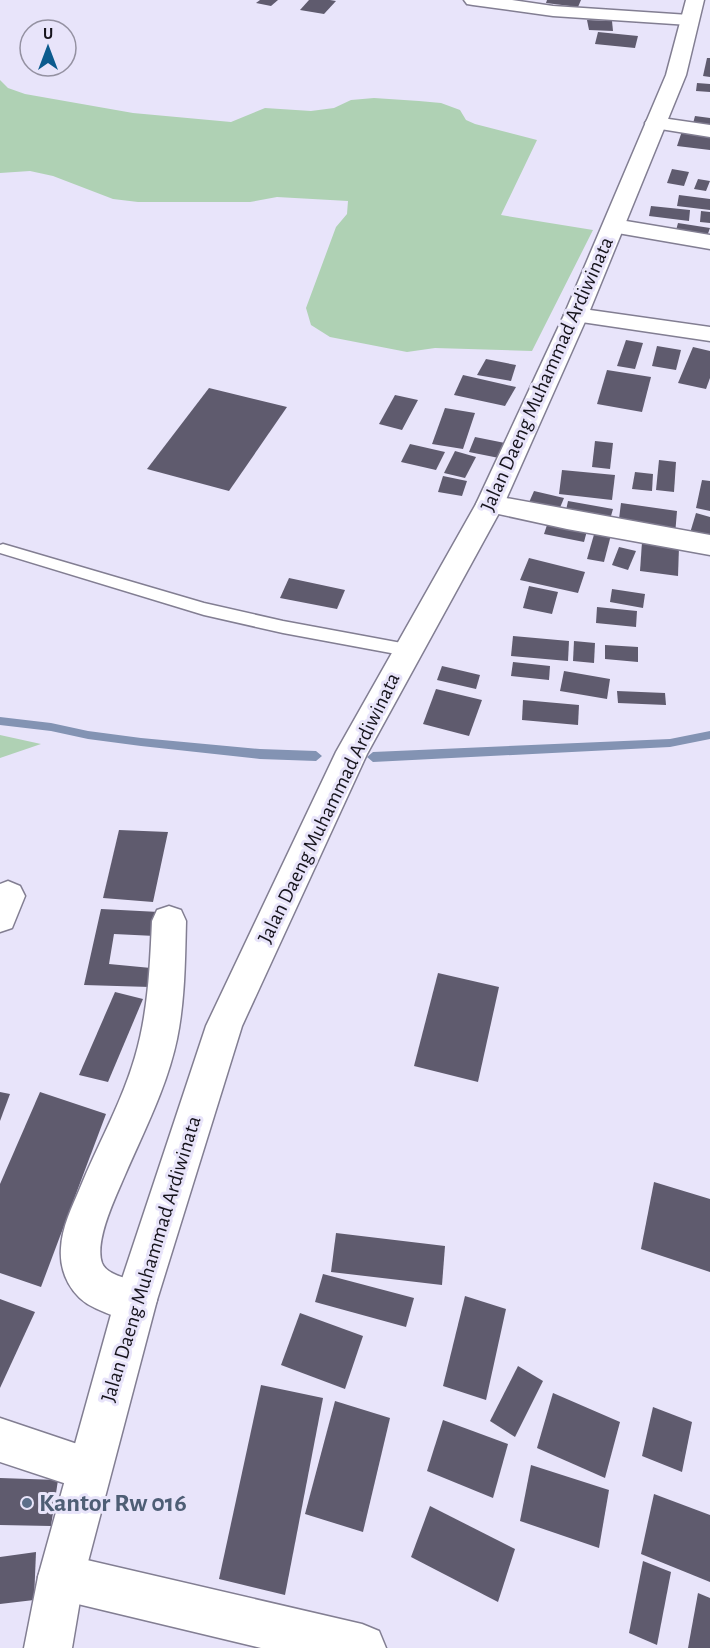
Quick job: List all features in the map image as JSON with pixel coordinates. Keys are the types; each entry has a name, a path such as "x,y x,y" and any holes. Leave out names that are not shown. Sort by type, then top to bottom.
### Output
{"main road":[{"path":"473,0 553,11 691,15"},
{"name":"Jalan Daeng Muhammad Ardiwinata","path":"48,1648 61,1577 88,1469 136,1300 224,1026 352,752 490,504 614,226 676,75 691,15"},
{"path":"655,123 710,131"},
{"path":"614,226 710,242"},
{"path":"576,315 710,334"},
{"path":"490,504 710,545"},
{"path":"136,1300 102,1292 88,1279 81,1257 87,1219 147,1077 159,1040 166,1005 169,921"},
{"path":"0,1440 88,1469"},
{"path":"61,1577 362,1648"}],"lane":[{"path":"630,21 691,15"},
{"path":"3,549 204,609 283,627 407,650"}],"green space":[{"path":"0,80 8,88 25,94 133,113 231,122 265,108 311,111 334,108 351,100 374,98 441,103 460,110 466,120 475,124 537,140 501,215 593,230 532,351 435,348 407,352 330,337 311,325 306,308 336,227 347,214 348,201 277,197 250,202 138,202 113,199 53,176 30,171 0,173"},
{"path":"0,735 41,744 0,758"}],"building":[{"path":"260,0 278,0 271,6 256,3"},
{"path":"309,0 336,1 324,14 300,10"},
{"path":"547,0 581,0 578,7 546,3"},
{"path":"587,20 612,21 613,31 589,30"},
{"path":"598,32 638,36 635,48 595,44"},
{"path":"707,58 710,58 710,77 703,76"},
{"path":"697,83 710,84 710,92 696,91"},
{"path":"695,116 710,118 710,129 692,127"},
{"path":"682,131 710,135 710,150 677,146"},
{"path":"672,169 689,172 684,186 667,183"},
{"path":"698,179 710,181 706,191 694,189"},
{"path":"679,195 710,199 710,210 677,206"},
{"path":"651,206 690,210 689,221 649,216"},
{"path":"701,211 710,212 710,223 700,222"},
{"path":"678,223 710,228 706,239 675,234"},
{"path":"626,340 643,343 635,369 617,366"},
{"path":"657,346 681,350 676,370 652,366"},
{"path":"693,347 710,351 710,378 706,389 678,383"},
{"path":"486,359 516,365 511,381 477,375"},
{"path":"607,370 651,377 642,412 597,404"},
{"path":"463,375 516,387 505,406 454,395"},
{"path":"209,388 287,407 229,491 147,469"},
{"path":"395,395 418,400 402,430 379,424"},
{"path":"445,408 475,413 463,449 432,444"},
{"path":"475,437 505,443 499,458 469,452"},
{"path":"595,441 613,443 610,469 592,467"},
{"path":"410,444 445,452 436,470 401,462"},
{"path":"455,451 476,457 465,478 444,473"},
{"path":"659,460 676,462 674,492 656,490"},
{"path":"562,470 615,475 612,500 559,494"},
{"path":"635,472 653,474 652,491 632,489"},
{"path":"443,476 467,481 462,496 438,492"},
{"path":"702,480 710,481 710,511 696,508"},
{"path":"534,491 564,498 557,515 527,507"},
{"path":"568,501 613,509 609,523 565,515"},
{"path":"621,503 677,511 675,535 618,527"},
{"path":"696,513 710,517 710,538 690,533"},
{"path":"549,519 588,527 584,542 544,534"},
{"path":"595,531 611,535 604,562 587,559"},
{"path":"642,542 679,547 678,576 640,571"},
{"path":"619,547 636,551 628,570 612,565"},
{"path":"529,558 585,572 578,593 520,580"},
{"path":"289,578 345,590 337,609 280,598"},
{"path":"529,586 558,592 552,614 523,608"},
{"path":"612,589 645,594 643,608 610,602"},
{"path":"597,607 637,611 636,627 596,623"},
{"path":"513,636 569,641 568,661 511,656"},
{"path":"574,641 595,643 594,663 573,661"},
{"path":"605,645 638,647 638,662 605,659"},
{"path":"513,662 550,666 549,680 511,676"},
{"path":"442,666 480,675 476,689 437,680"},
{"path":"564,671 610,679 607,699 560,691"},
{"path":"436,689 482,700 469,736 423,724"},
{"path":"617,691 665,693 666,705 618,703"},
{"path":"523,700 579,705 578,725 522,720"},
{"path":"119,830 168,832 153,902 103,898"},
{"path":"101,909 159,912 155,936 114,934 109,964 151,968 150,987 84,985"},
{"path":"438,973 499,987 478,1082 414,1066"},
{"path":"115,992 143,999 108,1082 79,1075"},
{"path":"0,1092 10,1094 0,1121"},
{"path":"40,1092 106,1114 41,1287 0,1273 0,1184"},
{"path":"654,1182 710,1199 710,1272 641,1249"},
{"path":"336,1233 445,1246 442,1285 331,1272"},
{"path":"323,1274 414,1298 406,1327 315,1302"},
{"path":"465,1296 506,1309 486,1400 443,1386"},
{"path":"0,1299 35,1312 0,1388"},
{"path":"300,1313 363,1336 345,1389 281,1365"},
{"path":"518,1366 543,1381 515,1437 490,1421"},
{"path":"261,1385 323,1398 285,1595 219,1579"},
{"path":"553,1393 620,1422 605,1478 537,1448"},
{"path":"335,1401 390,1418 363,1532 305,1514"},
{"path":"653,1407 692,1422 682,1472 642,1456"},
{"path":"443,1420 508,1444 493,1498 427,1471"},
{"path":"531,1465 609,1490 599,1548 520,1521"},
{"name":"Kantor Rw 016","path":"0,1478 58,1480 51,1526 0,1525"},
{"path":"654,1494 710,1515 710,1582 641,1554"},
{"path":"430,1506 515,1549 498,1602 411,1557"},
{"path":"36,1552 34,1600 0,1604 0,1557"},
{"path":"643,1561 671,1572 657,1645 629,1633"},
{"path":"698,1593 710,1598 710,1648 688,1648"}],"waterway":[{"path":"0,721 141,742 260,754 316,756"},
{"path":"373,757 670,743 710,735"}],"place":[{"name":"Kantor Rw 016","path":"27,1503"}]}
